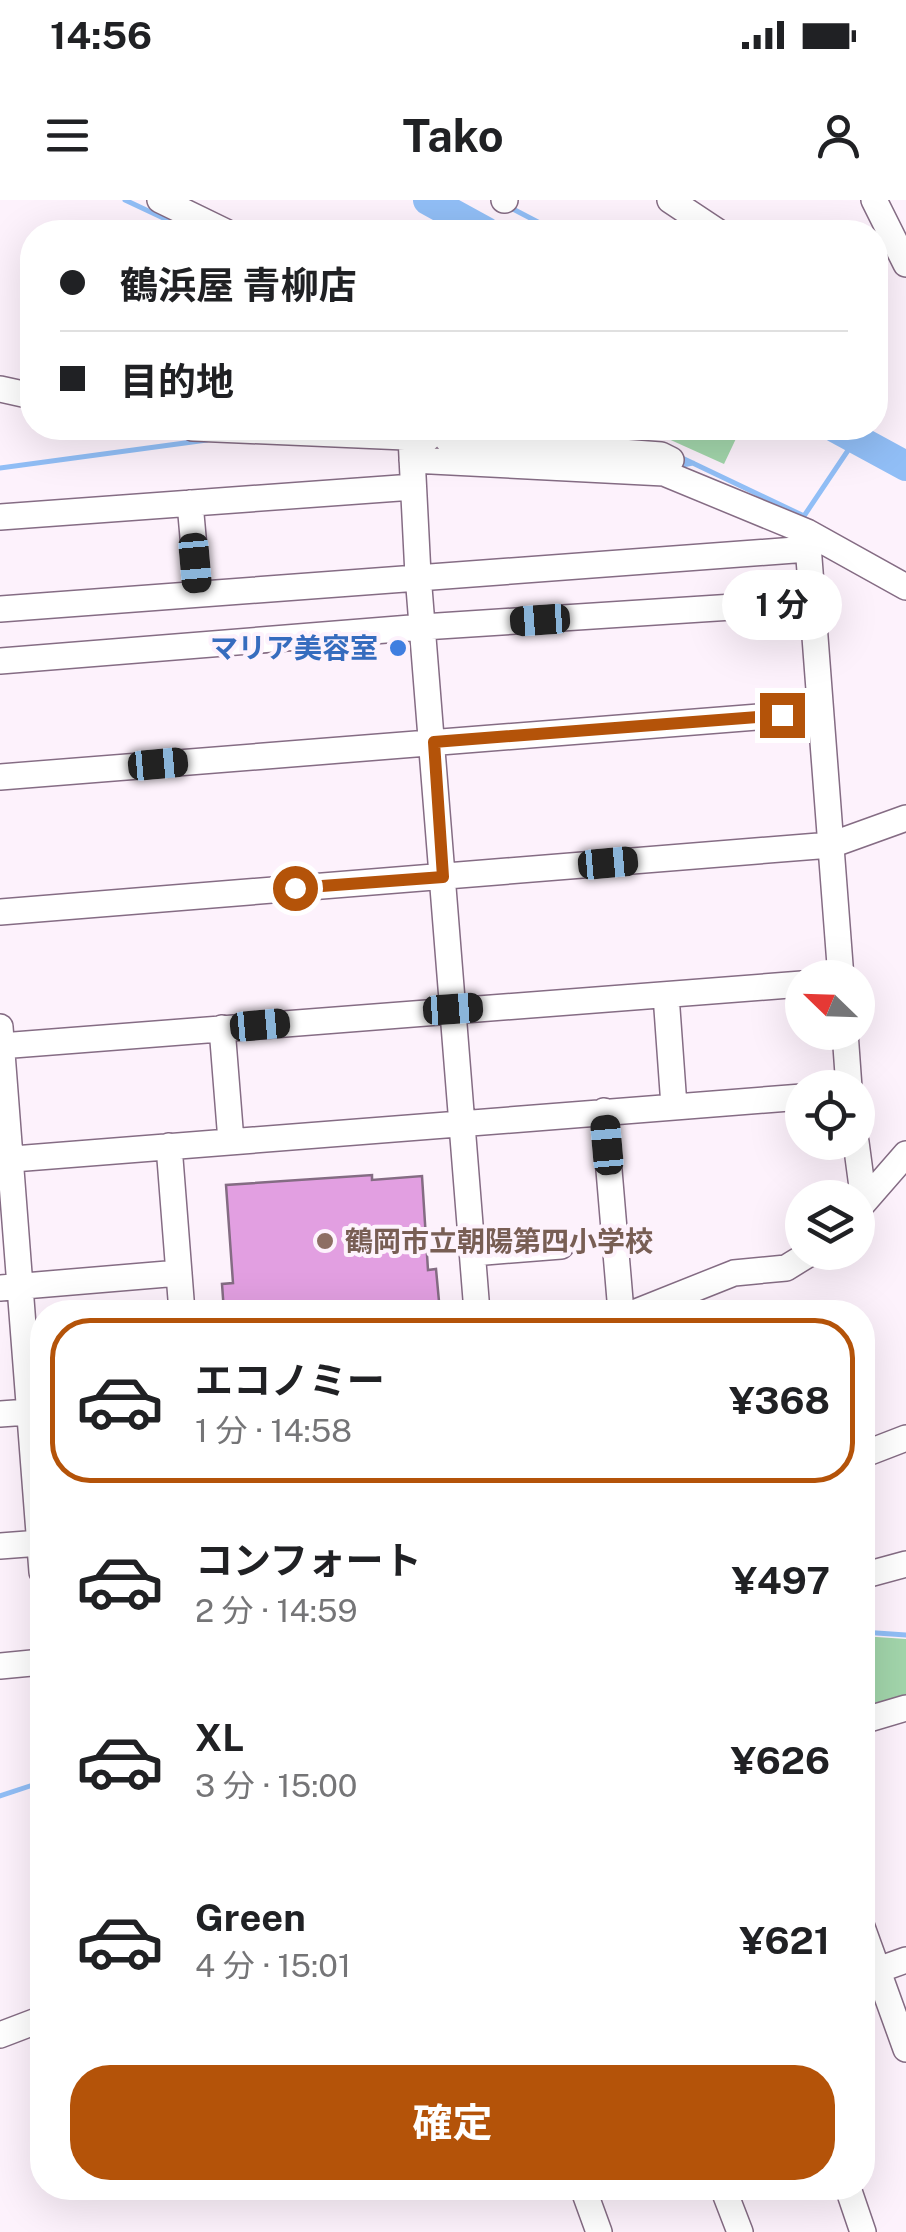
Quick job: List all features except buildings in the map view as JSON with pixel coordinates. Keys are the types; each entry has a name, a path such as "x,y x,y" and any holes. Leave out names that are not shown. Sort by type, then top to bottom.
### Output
{"street":[{"path":"160,200 201,220"},
{"path":"670,200 700,220"},
{"path":"888,228 906,264"},
{"path":"318,440 664,473 906,586"},
{"path":"411,449 431,440"},
{"path":"512,440 661,456 727,485"},
{"path":"411,449 476,1300"},
{"path":"0,517 413,487"},
{"path":"190,503 198,593"},
{"path":"0,609 807,540"},
{"path":"807,540 840,960"},
{"path":"0,660 811,602"},
{"path":"0,777 820,712"},
{"path":"0,912 830,845 906,818"},
{"path":"30,1379 10,1287 0,1039 222,1028 785,985"},
{"path":"666,995 674,1106"},
{"path":"222,1028 231,1141"},
{"path":"5,1159 785,1097"},
{"path":"604,1111 620,1300"},
{"path":"168,1146 181,1300"},
{"path":"875,1190 906,1154"},
{"path":"473,1254 561,1246"},
{"path":"666,1300 734,1273 785,1268"},
{"path":"10,1287 179,1273"},
{"path":"0,1414 30,1412"},
{"path":"875,1451 906,1438"},
{"path":"0,1546 30,1543"},
{"path":"875,1572 906,1564"},
{"path":"0,1666 30,1663"},
{"path":"875,1717 906,1708"},
{"path":"875,1971 906,1960"},
{"path":"875,1984 906,2049"},
{"path":"0,2035 30,2024"},
{"path":"587,2200 599,2232"},
{"path":"728,2200 740,2232"},
{"path":"852,2200 864,2232"}],"green space":[{"path":"671,440 735,440 724,464"},
{"path":"875,1637 906,1639 906,1698 875,1709"}],"waterway":[{"path":"125,200 168,220"},
{"path":"428,200 464,220"},
{"path":"511,208 534,220"},
{"path":"0,468 207,440"},
{"path":"640,440 647,443"},
{"path":"680,457 804,516 855,440"},
{"path":"858,440 906,466"},
{"path":"677,466 693,463"},
{"path":"875,1633 906,1635"},
{"path":"0,1796 30,1786"}],"place":[{"name":"マリア美容室","path":"398,648"},
{"name":"鶴岡市立朝陽第四小学校","path":"325,1241"}],"route":[{"path":"295,888 443,877 434,742 782,715"}]}
